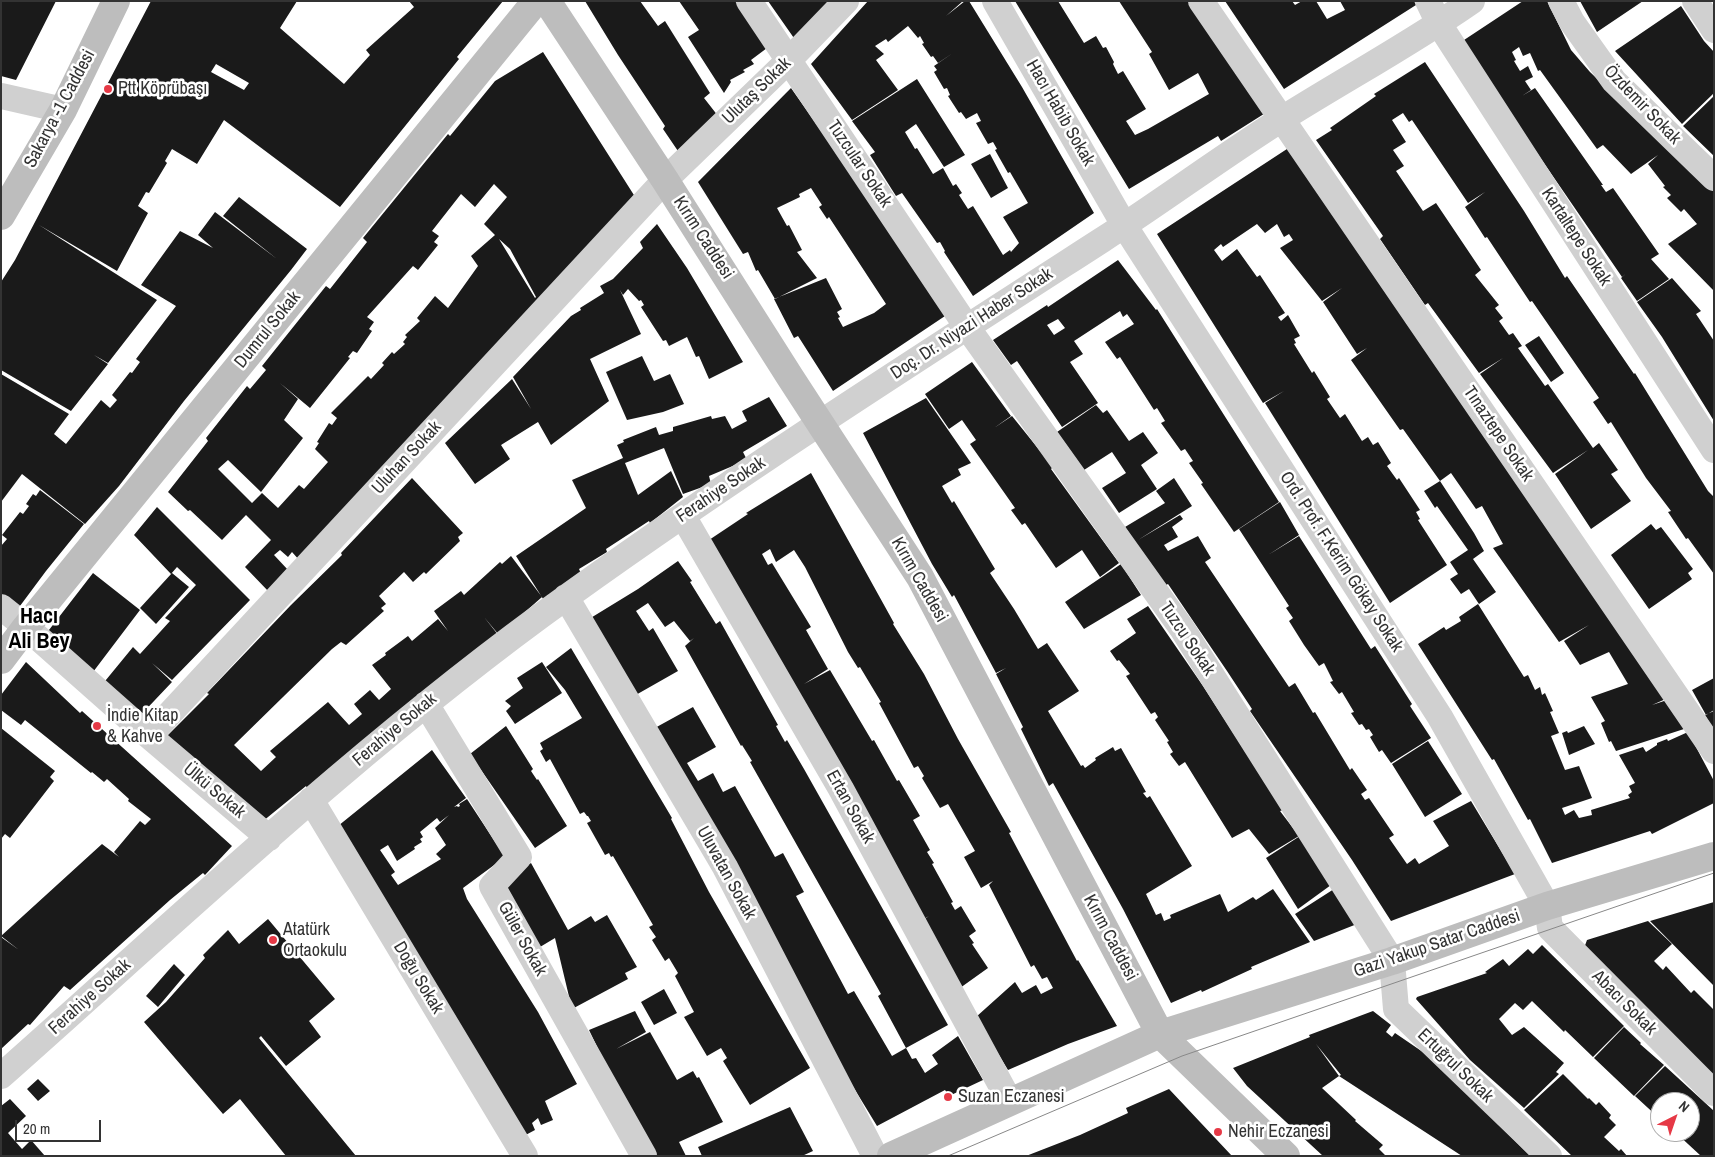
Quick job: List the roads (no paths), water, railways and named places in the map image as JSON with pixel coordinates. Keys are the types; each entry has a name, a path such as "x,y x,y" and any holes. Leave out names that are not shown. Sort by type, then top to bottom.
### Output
{"main road":[{"name":"Sakarya -1 Caddesi","path":"1,216 62,110 116,1"},
{"name":"Dumrul Sokak","path":"1,660 26,626 536,1"},
{"name":"Kırım Caddesi","path":"547,1 665,180 920,577 1160,1034 1286,1156"},
{"name":"Gazi Yakup Satar Caddesi","path":"891,1156 1160,1034 1392,961 1547,906 1714,856"}],"street":[{"name":"Tuzcular Sokak","path":"749,1 968,327"},
{"name":"Ulutaş Sokak","path":"150,736 507,361 665,180 789,60 846,1"},
{"name":"Hacı Habib Sokak","path":"995,1 1124,225"},
{"name":"Tınaztepe Sokak","path":"1201,1 1714,751"},
{"name":"Kartaltepe Sokak","path":"1428,1 1439,24 1714,450"},
{"name":"Doç. Dr. Niyazi Haber Sokak","path":"820,423 1124,225 1282,118 1439,24 1472,1"},
{"name":"Özdemir Sokak","path":"1561,1 1572,22 1614,81 1714,178"},
{"path":"1695,1 1714,30"},
{"path":"1,96 62,110"},
{"name":"Ord. Prof. F.Kerim Gökay Sokak","path":"1124,225 1440,717 1547,906"},
{"name":"Tuzcu Sokak","path":"968,327 1183,630 1392,961"},
{"name":"Ferahiye Sokak","path":"1,1076 311,800 426,704 566,597 820,423"},
{"name":"Ertan Sokak","path":"683,516 840,789 1010,1102"},
{"name":"Uluvatan Sokak","path":"566,597 725,867 875,1156"},
{"name":"Ülkü Sokak","path":"1,607 26,626 269,838"},
{"name":"Güler Sokak","path":"426,704 519,857 492,886 644,1156"},
{"name":"Doğu Sokak","path":"311,800 525,1156"},
{"name":"Abacı Sokak","path":"1547,906 1550,928 1714,1093"},
{"name":"Ertuğrul Sokak","path":"1392,961 1396,1009 1549,1156"}],"tram line":[{"path":"948,1156 1182,1056 1714,873"}],"place":[{"name":"Ptt Köprübaşı","path":"108,89"},
{"name":"İndie Kitap & Kahve","path":"97,726"},
{"name":"Atatürk Ortaokulu","path":"273,940"},
{"name":"Suzan Eczanesi","path":"948,1097"},
{"name":"Nehir Eczanesi","path":"1218,1132"}],"district":[{"name":"Hacı Ali Bey","path":"39,630"}]}
